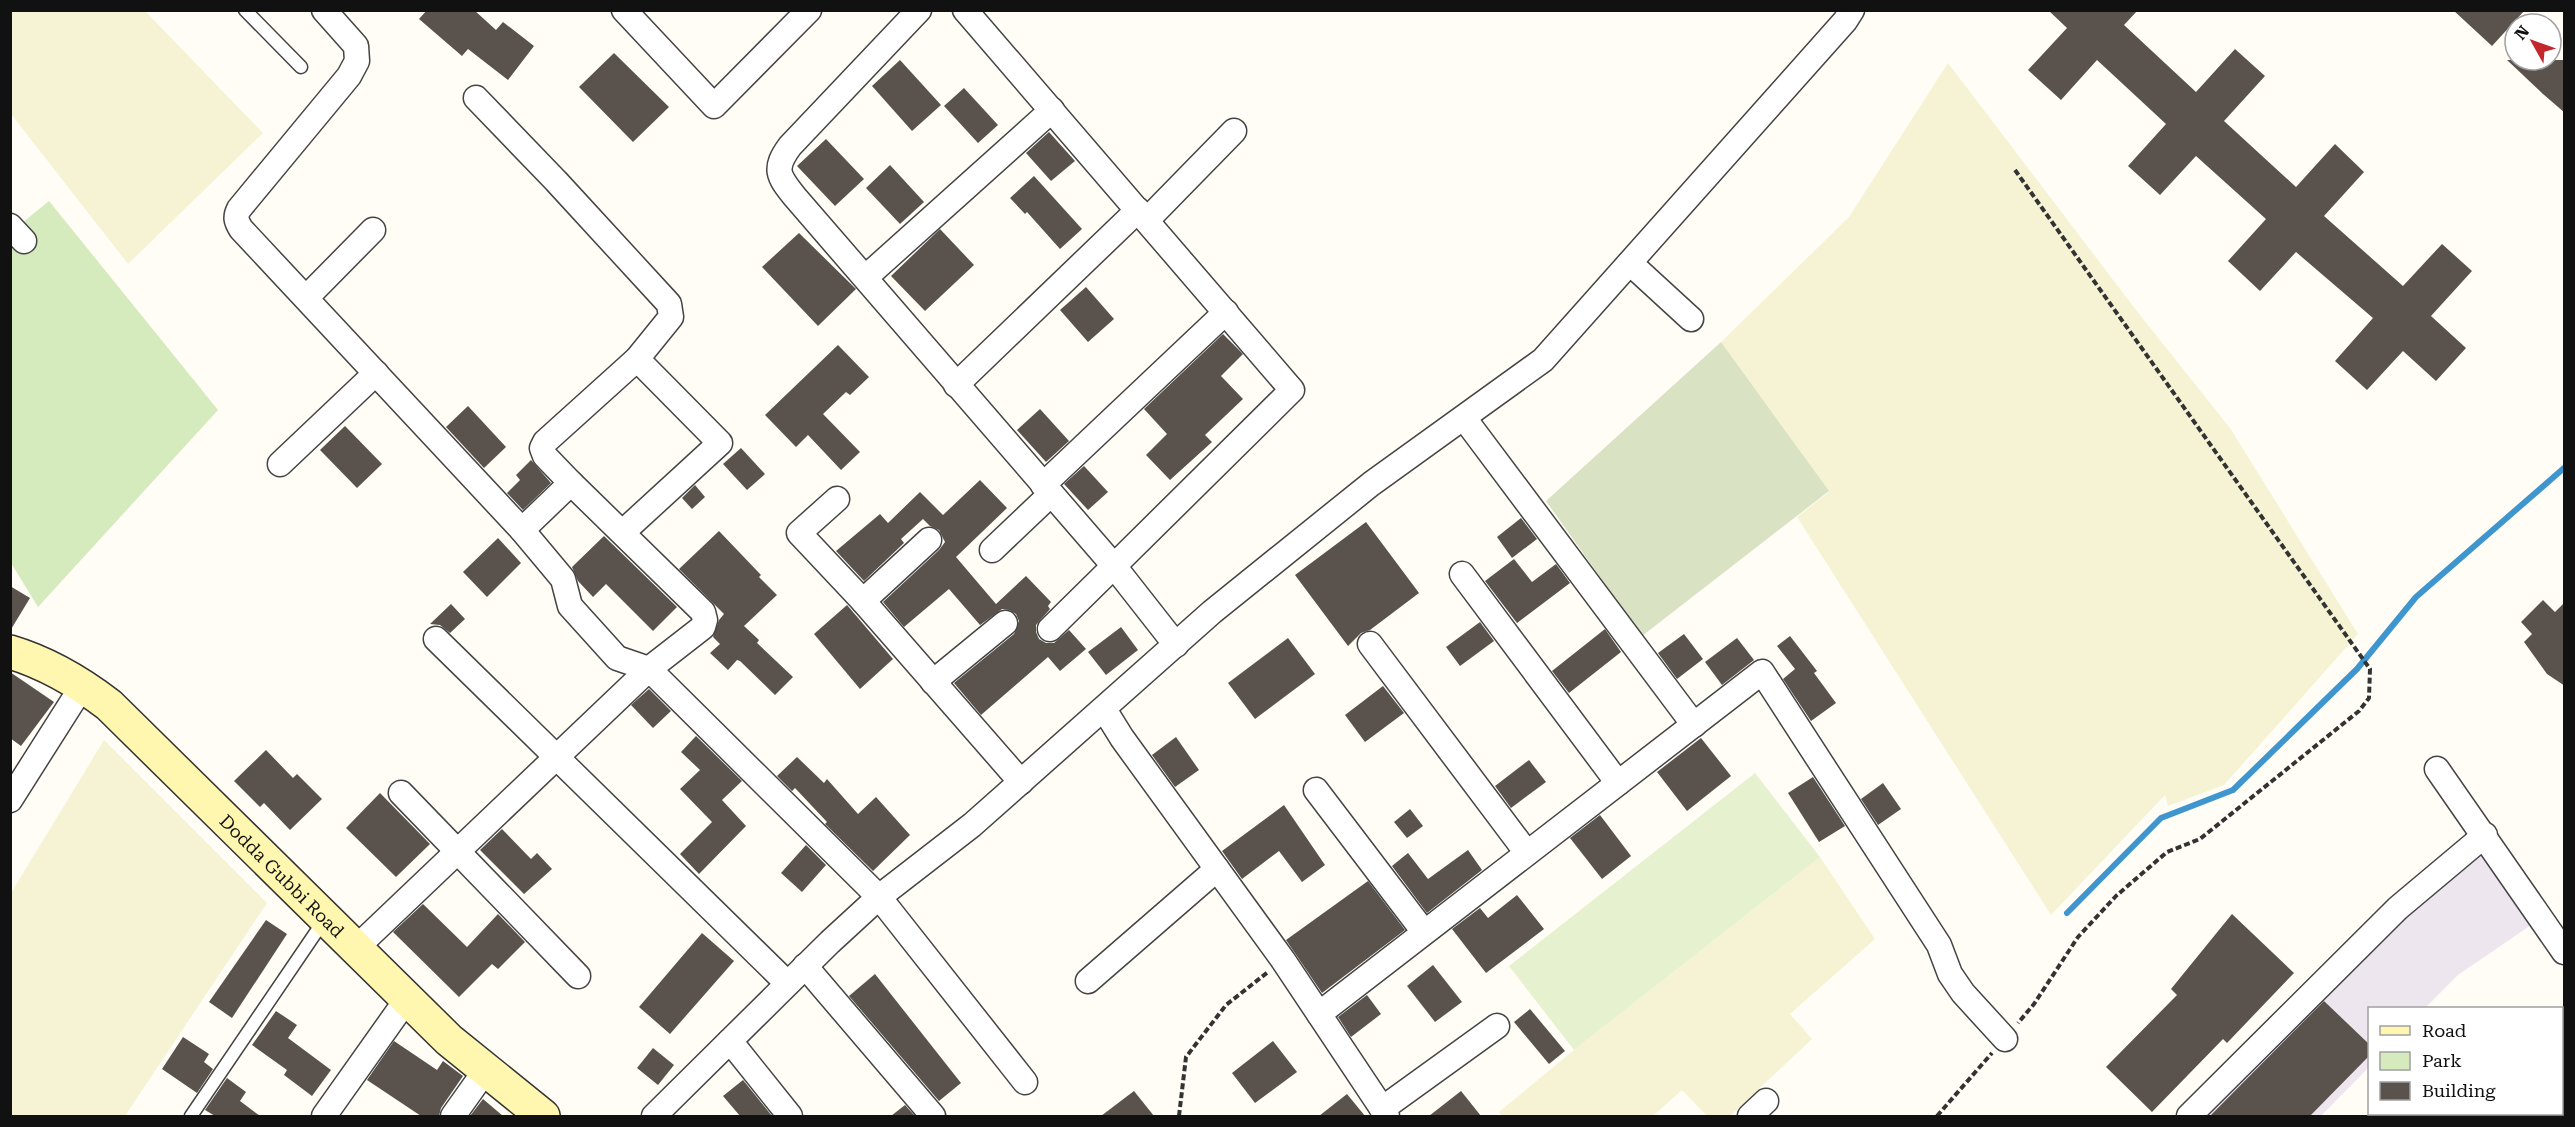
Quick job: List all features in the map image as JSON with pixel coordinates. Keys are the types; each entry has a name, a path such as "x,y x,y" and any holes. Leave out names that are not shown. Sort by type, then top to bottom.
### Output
{"main road":[{"name":"Dodda Gubbi Road","path":"10,652 44,664 83,686 109,705 407,999 485,1071 543,1116"}],"street":[{"path":"324,10 356,46 357,61 349,76 236,215 236,221 241,229 522,530 562,579 570,606 617,658 650,669 879,897 1024,1082"},
{"path":"624,10 714,106 809,10"},
{"path":"919,10 790,146 780,160 779,171 783,181 956,385 1114,566 1176,645"},
{"path":"965,10 1292,390 1050,629"},
{"path":"654,1116 787,983 879,897 972,825 1212,612 1371,484 1543,360 1845,21 1852,10"},
{"path":"355,949 650,669 703,627 705,620 703,612 571,483 545,456 542,448 545,442 637,359 671,317 669,304 556,181 476,99"},
{"path":"866,278 1052,110"},
{"path":"956,385 1234,130"},
{"path":"306,298 373,230"},
{"path":"1630,262 1691,319"},
{"path":"992,550 1047,490 1226,312"},
{"path":"623,532 720,443 637,359"},
{"path":"280,465 376,374"},
{"path":"1464,417 1694,725"},
{"path":"522,530 571,483"},
{"path":"837,499 799,533 863,601 1021,782"},
{"path":"863,601 929,540"},
{"path":"1462,574 1618,783"},
{"path":"933,682 1005,623"},
{"path":"436,639 787,983"},
{"path":"1370,644 1527,853"},
{"path":"1319,1014 1762,672 1939,945 1950,974 2005,1039"},
{"path":"10,800 83,686"},
{"path":"1104,709 1122,738 1283,960 1384,1113 1497,1026"},
{"path":"2437,769 2565,952"},
{"path":"1316,790 1424,932"},
{"path":"401,793 578,976"},
{"path":"2189,1116 2398,908 2485,835"},
{"path":"1088,981 1217,869"},
{"path":"805,966 933,1116"},
{"path":"324,1116 407,999"},
{"path":"730,1041 790,1116"},
{"path":"453,1116 485,1071"}],"lane":[{"path":"245,10 301,67"},
{"path":"191,1116 325,920"}],"path":[{"path":"1937,1116 2034,1004 2078,937 2116,896 2167,852 2200,839 2359,711 2369,698 2370,669 2015,170"},
{"path":"1179,1116 1186,1057 1226,1005 1283,960"}],"shaded area":[{"path":"11,10 145,11 263,133 128,264 11,114"},
{"path":"1948,63 2136,310 2230,428 2358,634 2224,785 2168,806 2165,795 2051,915 1797,517 1829,492 1721,342 1849,217"},
{"path":"104,740 267,903 125,1116 11,1116 11,893"},
{"path":"2481,846 2534,923 2458,975 2426,1007 2368,1007 2368,1068 2321,1116 2202,1116"},
{"path":"1820,857 1875,939 1790,1014 1812,1039 1730,1116 1707,1116 1682,1090 1653,1116 1502,1116 1499,1112 1574,1050"}],"green space":[{"path":"49,201 218,410 38,607 11,563 11,232"},
{"path":"1721,342 1829,491 1642,636 1546,501"},
{"path":"1755,773 1820,857 1574,1050 1509,966"}],"building":[{"path":"427,10 474,10 496,30 503,22 534,46 508,80 468,49 462,56 419,19"},
{"path":"2048,10 2138,10 2124,25 2196,92 2235,49 2265,76 2224,121 2296,187 2335,144 2364,172 2324,216 2403,286 2442,244 2472,271 2431,316 2466,348 2436,381 2403,351 2367,390 2335,361 2373,318 2296,252 2260,291 2228,261 2266,219 2196,156 2160,195 2128,166 2166,124 2097,60 2061,100 2028,70 2067,28"},
{"path":"2453,10 2525,10 2523,12 2503,12 2503,34 2492,46"},
{"path":"614,53 669,107 633,142 579,87"},
{"path":"900,60 941,105 912,131 872,86"},
{"path":"2563,60 2565,60 2565,113 2520,72 2563,72"},
{"path":"964,88 998,125 978,143 944,106"},
{"path":"1049,132 1075,161 1051,181 1026,153"},
{"path":"826,139 864,179 835,206 797,166"},
{"path":"890,165 924,202 900,224 866,188"},
{"path":"1034,176 1082,229 1060,249 1027,212 1025,214 1010,198"},
{"path":"940,229 974,265 925,311 891,276"},
{"path":"799,233 856,289 818,326 762,267"},
{"path":"1086,287 1114,319 1088,342 1060,310"},
{"path":"1223,334 1243,354 1221,376 1243,399 1205,435 1212,442 1170,480 1146,455 1167,434 1144,409"},
{"path":"838,345 869,377 850,395 846,392 823,414 860,452 841,470 808,435 796,447 765,415"},
{"path":"468,406 506,447 484,468 446,427"},
{"path":"1040,409 1069,441 1046,462 1017,430"},
{"path":"345,426 382,464 357,488 320,450"},
{"path":"741,448 765,474 747,490 723,464"},
{"path":"531,460 551,483 523,510 507,493 520,480 516,475"},
{"path":"1084,466 1108,492 1088,510 1064,484"},
{"path":"980,480 1007,508 956,557 996,604 1026,576 1051,602 1048,606 1050,609 1036,625 1039,639 1046,643 1054,643 1069,630 1086,649 1060,671 1048,657 981,715 954,683 1014,634 1019,621 1016,614 1002,609 980,625 949,589 904,627 883,602 945,542 939,530 930,526 923,519 901,539 904,543 864,581 836,551 880,514 888,523 920,492 943,515"},
{"path":"695,485 705,497 692,509 682,498"},
{"path":"1521,518 1537,539 1512,558 1497,537"},
{"path":"1366,522 1419,593 1370,630 1361,633 1348,646 1295,575"},
{"path":"719,531 777,595 744,626 759,640 757,643 793,677 775,695 740,661 737,660 728,670 710,653 720,644 713,637 719,620 724,614 679,569"},
{"path":"604,536 677,607 653,631 606,584 593,597 578,581 572,567"},
{"path":"498,538 521,563 487,597 463,572"},
{"path":"1514,559 1532,582 1556,564 1570,583 1517,623 1485,581"},
{"path":"10,586 30,598 10,631"},
{"path":"2543,600 2555,612 2565,602 2565,686 2547,674 2524,642 2532,634 2521,622"},
{"path":"451,604 465,619 450,633 440,625 430,624"},
{"path":"847,605 893,659 860,689 814,634"},
{"path":"1480,622 1494,641 1460,666 1446,647"},
{"path":"1121,627 1138,650 1106,675 1088,652"},
{"path":"1605,629 1621,652 1569,693 1552,671"},
{"path":"1684,634 1703,659 1677,679 1658,653"},
{"path":"1790,636 1817,671 1814,673 1836,703 1811,721 1783,679 1795,669 1777,646"},
{"path":"1288,638 1315,674 1255,719 1228,683"},
{"path":"1737,638 1754,660 1722,685 1705,662"},
{"path":"10,672 54,702 21,746 10,738"},
{"path":"1383,686 1404,713 1365,742 1345,715"},
{"path":"649,689 671,711 653,728 631,705"},
{"path":"696,736 742,781 722,800 746,826 699,874 680,854 712,822 680,789 700,770 681,752"},
{"path":"1176,737 1199,770 1175,787 1152,755"},
{"path":"1701,738 1731,776 1687,811 1657,772"},
{"path":"266,750 293,778 297,774 322,799 290,830 264,803 260,807 234,781"},
{"path":"797,757 824,783 827,779 858,814 876,797 910,835 873,871 825,824 827,822 795,788 792,791 777,776"},
{"path":"1529,760 1546,782 1511,808 1495,786"},
{"path":"1813,777 1845,826 1819,842 1788,793"},
{"path":"1883,783 1901,809 1878,825 1861,799"},
{"path":"380,793 430,844 396,877 346,828"},
{"path":"1284,805 1325,865 1302,882 1279,851 1242,879 1222,851"},
{"path":"1410,809 1423,826 1407,838 1394,822"},
{"path":"1600,815 1631,856 1602,879 1570,838"},
{"path":"502,829 531,859 537,853 552,869 524,894 480,850"},
{"path":"806,845 826,865 802,892 781,873"},
{"path":"1468,850 1482,870 1427,913 1392,866 1408,853 1428,879"},
{"path":"1368,881 1405,930 1322,993 1286,940"},
{"path":"1517,895 1544,929 1486,973 1452,929 1480,908 1488,918"},
{"path":"423,904 467,947 498,914 525,942 498,969 492,964 459,997 393,932"},
{"path":"2232,914 2294,973 2227,1043 2223,1039 2152,1112 2106,1067 2177,995 2171,989"},
{"path":"266,920 287,934 232,1018 209,1002"},
{"path":"702,933 734,961 670,1034 639,1007"},
{"path":"1433,965 1462,1002 1435,1022 1407,986"},
{"path":"875,974 961,1083 939,1101 849,996"},
{"path":"1367,995 1381,1014 1351,1037 1338,1017"},
{"path":"2324,1001 2368,1043 2368,1057 2310,1116 2210,1116"},
{"path":"1530,1009 1565,1051 1549,1064 1514,1022"},
{"path":"276,1011 297,1025 288,1038 331,1070 312,1096 284,1075 287,1070 252,1045"},
{"path":"183,1037 209,1054 204,1062 213,1069 197,1093 162,1069"},
{"path":"394,1041 437,1070 443,1061 463,1076 441,1108 439,1116 421,1116 367,1080"},
{"path":"1273,1041 1297,1072 1255,1103 1232,1073"},
{"path":"653,1048 674,1065 658,1085 637,1068"},
{"path":"227,1078 246,1092 240,1101 260,1116 215,1116 205,1110"},
{"path":"743,1080 772,1116 740,1116 723,1096"},
{"path":"1134,1091 1154,1116 1101,1116"},
{"path":"1461,1091 1481,1116 1429,1116"},
{"path":"1347,1094 1365,1116 1319,1116"},
{"path":"483,1099 503,1116 470,1116"},
{"path":"905,1105 915,1116 891,1116"}],"waterway":[{"path":"2067,913 2161,818 2233,790 2357,669 2416,597 2564,468"}]}
